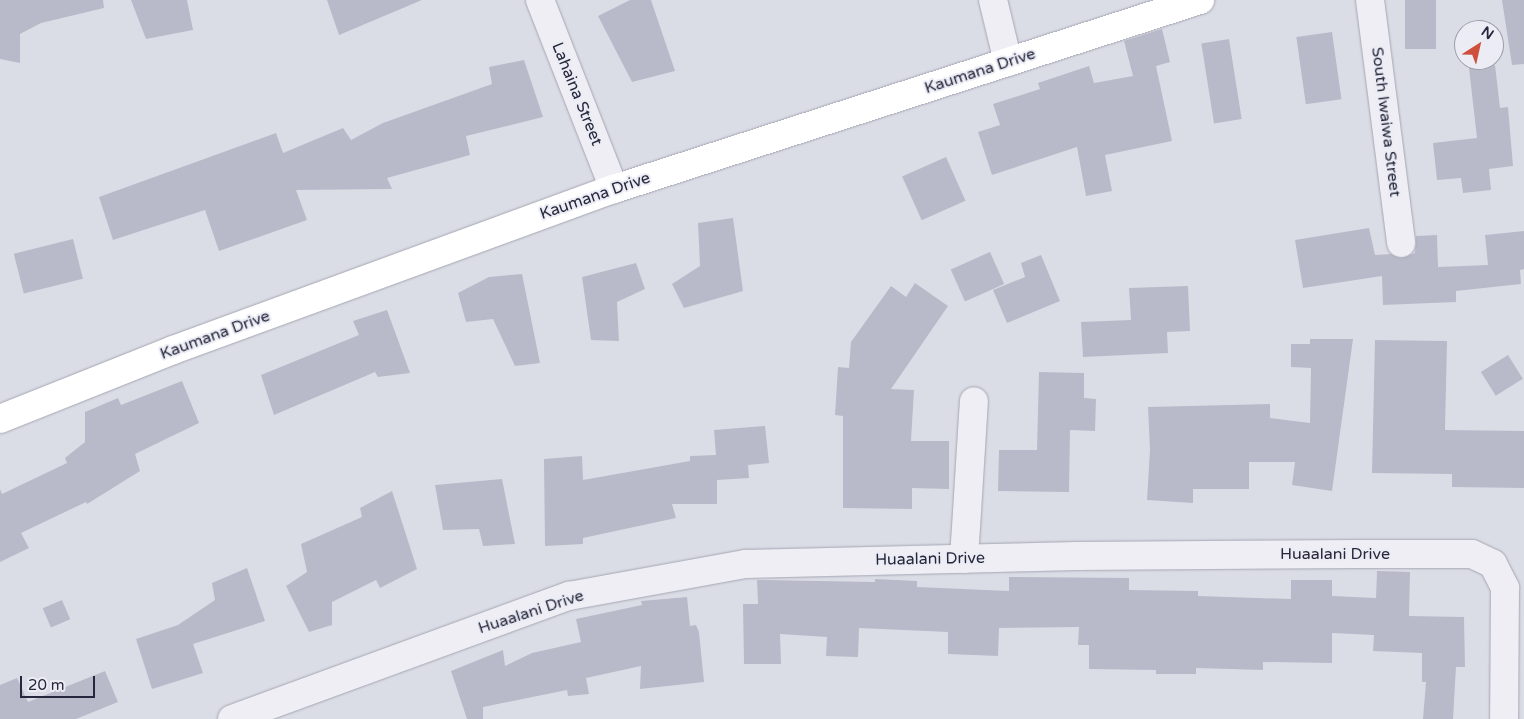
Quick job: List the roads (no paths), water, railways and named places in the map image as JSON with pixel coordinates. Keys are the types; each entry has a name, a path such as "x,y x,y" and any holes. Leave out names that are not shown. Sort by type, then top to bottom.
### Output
{"street":[{"name":"Lahaina Street","path":"540,0 614,188"},
{"path":"994,0 1008,62"},
{"name":"Kaumana Drive","path":"0,419 173,350 614,188 1200,0"},
{"name":"South Iwaiwa Street","path":"1370,0 1401,243"},
{"path":"964,558 974,402"},
{"name":"Huaalani Drive","path":"232,719 570,596 745,564 1194,554 1472,554 1493,564 1506,588 1504,719"}]}
